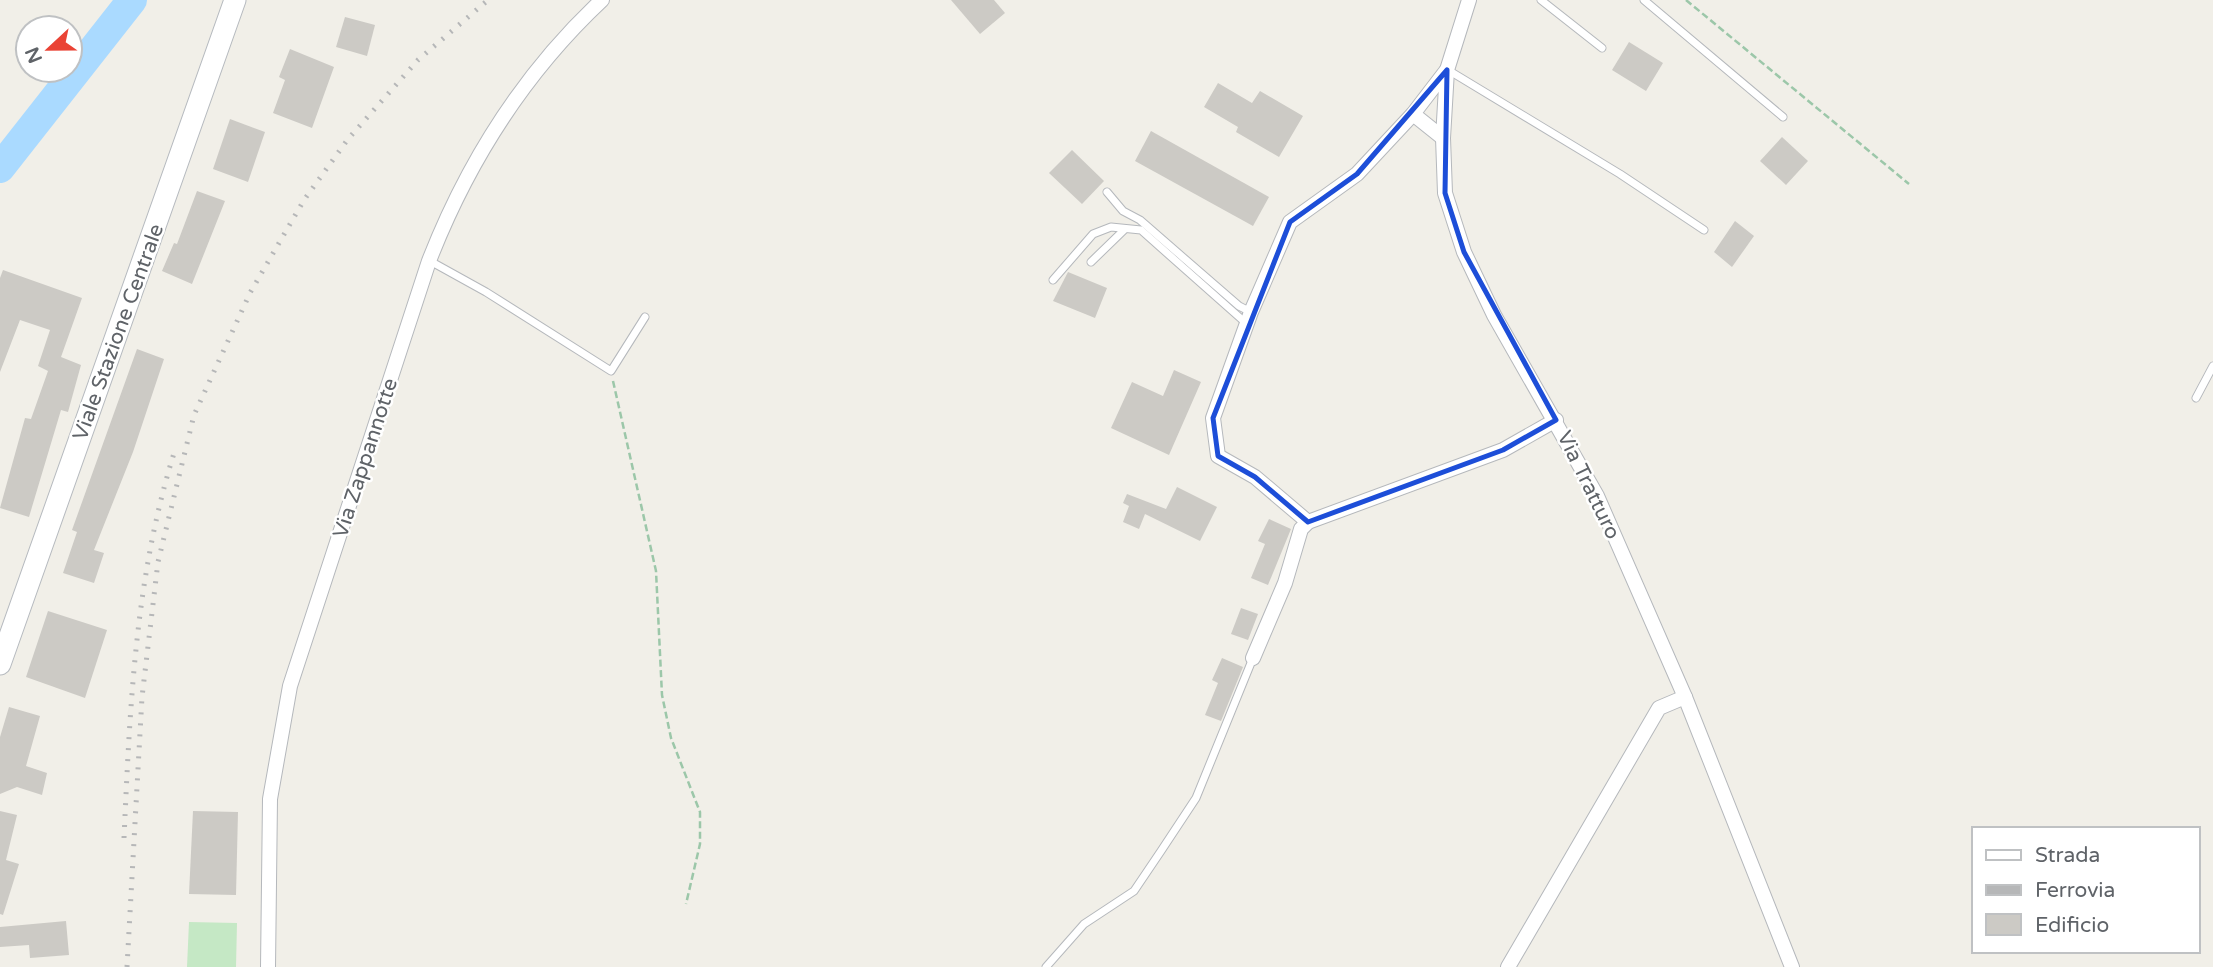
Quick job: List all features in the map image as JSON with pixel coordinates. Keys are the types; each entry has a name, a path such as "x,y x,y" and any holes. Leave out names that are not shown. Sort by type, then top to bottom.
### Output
{"main road":[{"name":"Viale Stazione Centrale","path":"0,664 235,0"}],"street":[{"name":"Via Zappannotte","path":"268,967 270,799 290,686 429,261 451,205 495,126 560,39 602,0"},
{"name":"Via Tratturo","path":"1469,0 1447,70 1443,138 1445,193 1464,252 1494,316 1556,420 1597,496 1685,697 1792,967"},
{"path":"1308,522 1255,477 1218,456 1213,418 1250,318 1290,222 1357,174 1413,114 1447,70"},
{"path":"1413,114 1443,138"},
{"path":"1253,658 1285,583 1301,529 1308,522 1503,450 1556,420"},
{"path":"1508,967 1659,708 1685,697"}],"lane":[{"path":"1541,0 1602,48"},
{"path":"1644,0 1783,117"},
{"path":"1447,70 1620,174 1704,230"},
{"path":"1107,192 1123,211 1140,220 1250,318"},
{"path":"1053,280 1093,234 1111,228 1141,230 1250,318"},
{"path":"1091,262 1125,229"},
{"path":"429,261 486,292 611,371 645,317"},
{"path":"2196,398 2213,366"},
{"path":"1046,967 1084,924 1109,911 1134,891 1161,851 1196,798 1253,658"}],"path":[{"path":"1686,0 1909,184"},
{"path":"611,371 656,571 662,695 671,738 700,812 700,844 686,904"}],"highlighted area":[{"path":"1447,70 1445,193 1464,252 1556,420 1503,450 1308,522 1255,477 1218,456 1213,418 1290,222 1357,174"}],"green space":[{"path":"189,922 237,923 236,967 187,967"}],"building":[{"path":"951,0 994,0 1005,13 980,34"},
{"path":"345,17 375,25 367,56 336,47"},
{"path":"1629,42 1663,63 1646,91 1612,70"},
{"path":"290,49 334,67 312,128 273,113 285,80 279,77"},
{"path":"1218,83 1252,103 1260,91 1303,116 1279,157 1236,132 1238,127 1204,107"},
{"path":"230,119 265,132 248,182 213,169"},
{"path":"1151,131 1269,197 1253,226 1135,161"},
{"path":"1782,137 1808,161 1786,185 1760,161"},
{"path":"1072,150 1104,181 1082,204 1049,173"},
{"path":"197,191 225,201 192,284 162,271 174,243 177,244"},
{"path":"1735,221 1754,236 1732,267 1714,252"},
{"path":"3,270 82,298 61,357 81,365 68,412 61,410 29,517 0,508 25,418 31,419 48,371 38,366 50,330 20,320 0,372 0,278"},
{"path":"1068,272 1107,288 1095,318 1053,301"},
{"path":"137,349 164,359 133,452 94,550 104,553 94,583 63,573 77,532 72,530"},
{"path":"1174,370 1201,382 1169,455 1111,428 1132,382 1163,396"},
{"path":"1177,487 1217,507 1200,541 1145,514 1139,529 1123,522 1129,506 1123,503 1127,494 1166,509"},
{"path":"1269,519 1291,529 1268,585 1251,578 1265,544 1258,541"},
{"path":"1241,608 1258,614 1248,640 1231,634"},
{"path":"48,611 107,630 85,698 26,677"},
{"path":"1222,658 1243,667 1221,721 1205,715 1218,683 1212,680"},
{"path":"9,707 40,716 26,766 47,773 42,795 17,787 0,794 0,737"},
{"path":"0,811 17,815 6,860 19,864 3,915 0,914"},
{"path":"193,811 238,812 236,895 189,894"},
{"path":"66,921 69,955 30,958 29,945 0,947 0,927"}],"waterway":[{"path":"0,168 132,0"}],"railway":[{"path":"127,967 142,697 158,562 194,415 250,293 304,200 348,139 418,60 488,0"},
{"path":"124,838 132,691 143,594 151,545 175,450"}]}
